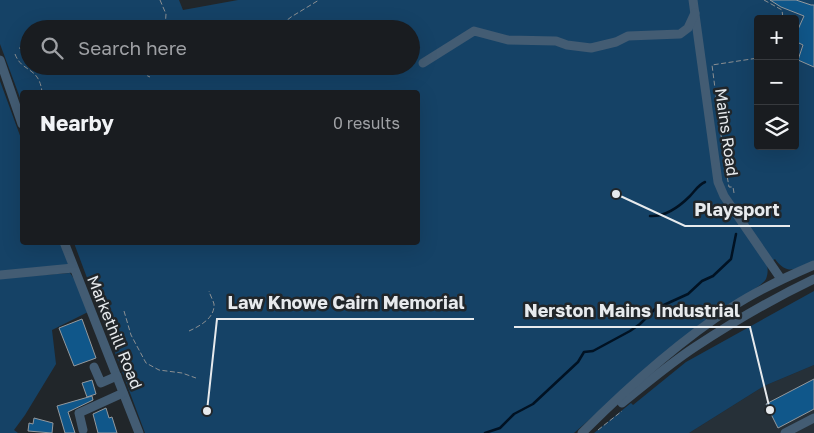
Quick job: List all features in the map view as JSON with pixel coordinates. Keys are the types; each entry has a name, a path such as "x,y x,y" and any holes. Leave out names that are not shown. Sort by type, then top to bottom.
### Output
{"street":[{"name":"Mains Road","path":"694,0 718,182 724,196 781,280"},
{"path":"423,63 474,31 508,40 556,41 567,45 591,48 616,42 628,36 680,34 688,28 695,13"},
{"path":"0,60 20,118"},
{"name":"Markethill Road","path":"65,245 139,433"},
{"path":"583,433 622,395 691,336 734,306 781,280 814,265"},
{"path":"0,275 73,268"},
{"path":"583,433 693,348 764,304 814,279"},
{"path":"94,367 101,383 117,376"},
{"path":"83,430 79,413 123,393"},
{"path":"785,433 814,418"}],"path":[{"path":"160,0 166,14 166,20"},
{"path":"287,20 319,0"},
{"path":"764,0 782,10 783,15"},
{"path":"15,54 20,63"},
{"path":"734,193 733,187 729,187 724,158 712,65 754,59"},
{"path":"36,75 39,78 42,90"},
{"path":"145,75 150,77"},
{"path":"189,331 206,322 212,312 214,302 209,291"},
{"path":"124,311 131,335 146,363 159,370 182,372 196,378"}],"shaded area":[{"path":"0,0 179,0 183,10 238,0 814,0 814,261 793,269 784,268 775,259 767,264 767,275 763,283 718,311 681,339 574,433 145,433 75,245 420,245 420,90 20,90 20,98 0,44"},
{"path":"0,81 20,136 20,245 62,245 69,266 0,272"},
{"path":"70,273 77,283 88,312 52,330 56,364 14,430 18,433 0,433 0,278"},
{"path":"814,291 814,365 764,386 689,433 594,433 631,403 633,405 686,362"},
{"path":"814,365 814,433 689,433 764,386"}],"building":[{"path":"770,0 796,0 814,5 814,67 799,60 803,45 799,43 799,27 804,16 781,7"},
{"path":"82,319 96,358 74,366 59,328"},
{"path":"814,379 814,409 778,428 766,404"},
{"path":"92,380 96,394 87,397 82,383"},
{"path":"92,396 93,400 68,412 75,433 65,433 57,406"},
{"path":"106,408 109,418 112,417 117,433 98,433 93,414"},
{"path":"34,418 53,423 52,433 28,431 29,423 33,424"}],"waterway":[{"path":"650,216 661,215 677,207 698,186 705,182"},
{"path":"485,433 500,428 514,414 533,404 578,362 584,352 593,351 630,331 655,309 688,294 702,281 713,276 731,259 736,234"}],"place":[{"name":"Playsport","path":"616,194"},
{"name":"Nerston Mains Industrial","path":"770,410"},
{"name":"Law Knowe Cairn Memorial","path":"207,411"}]}
